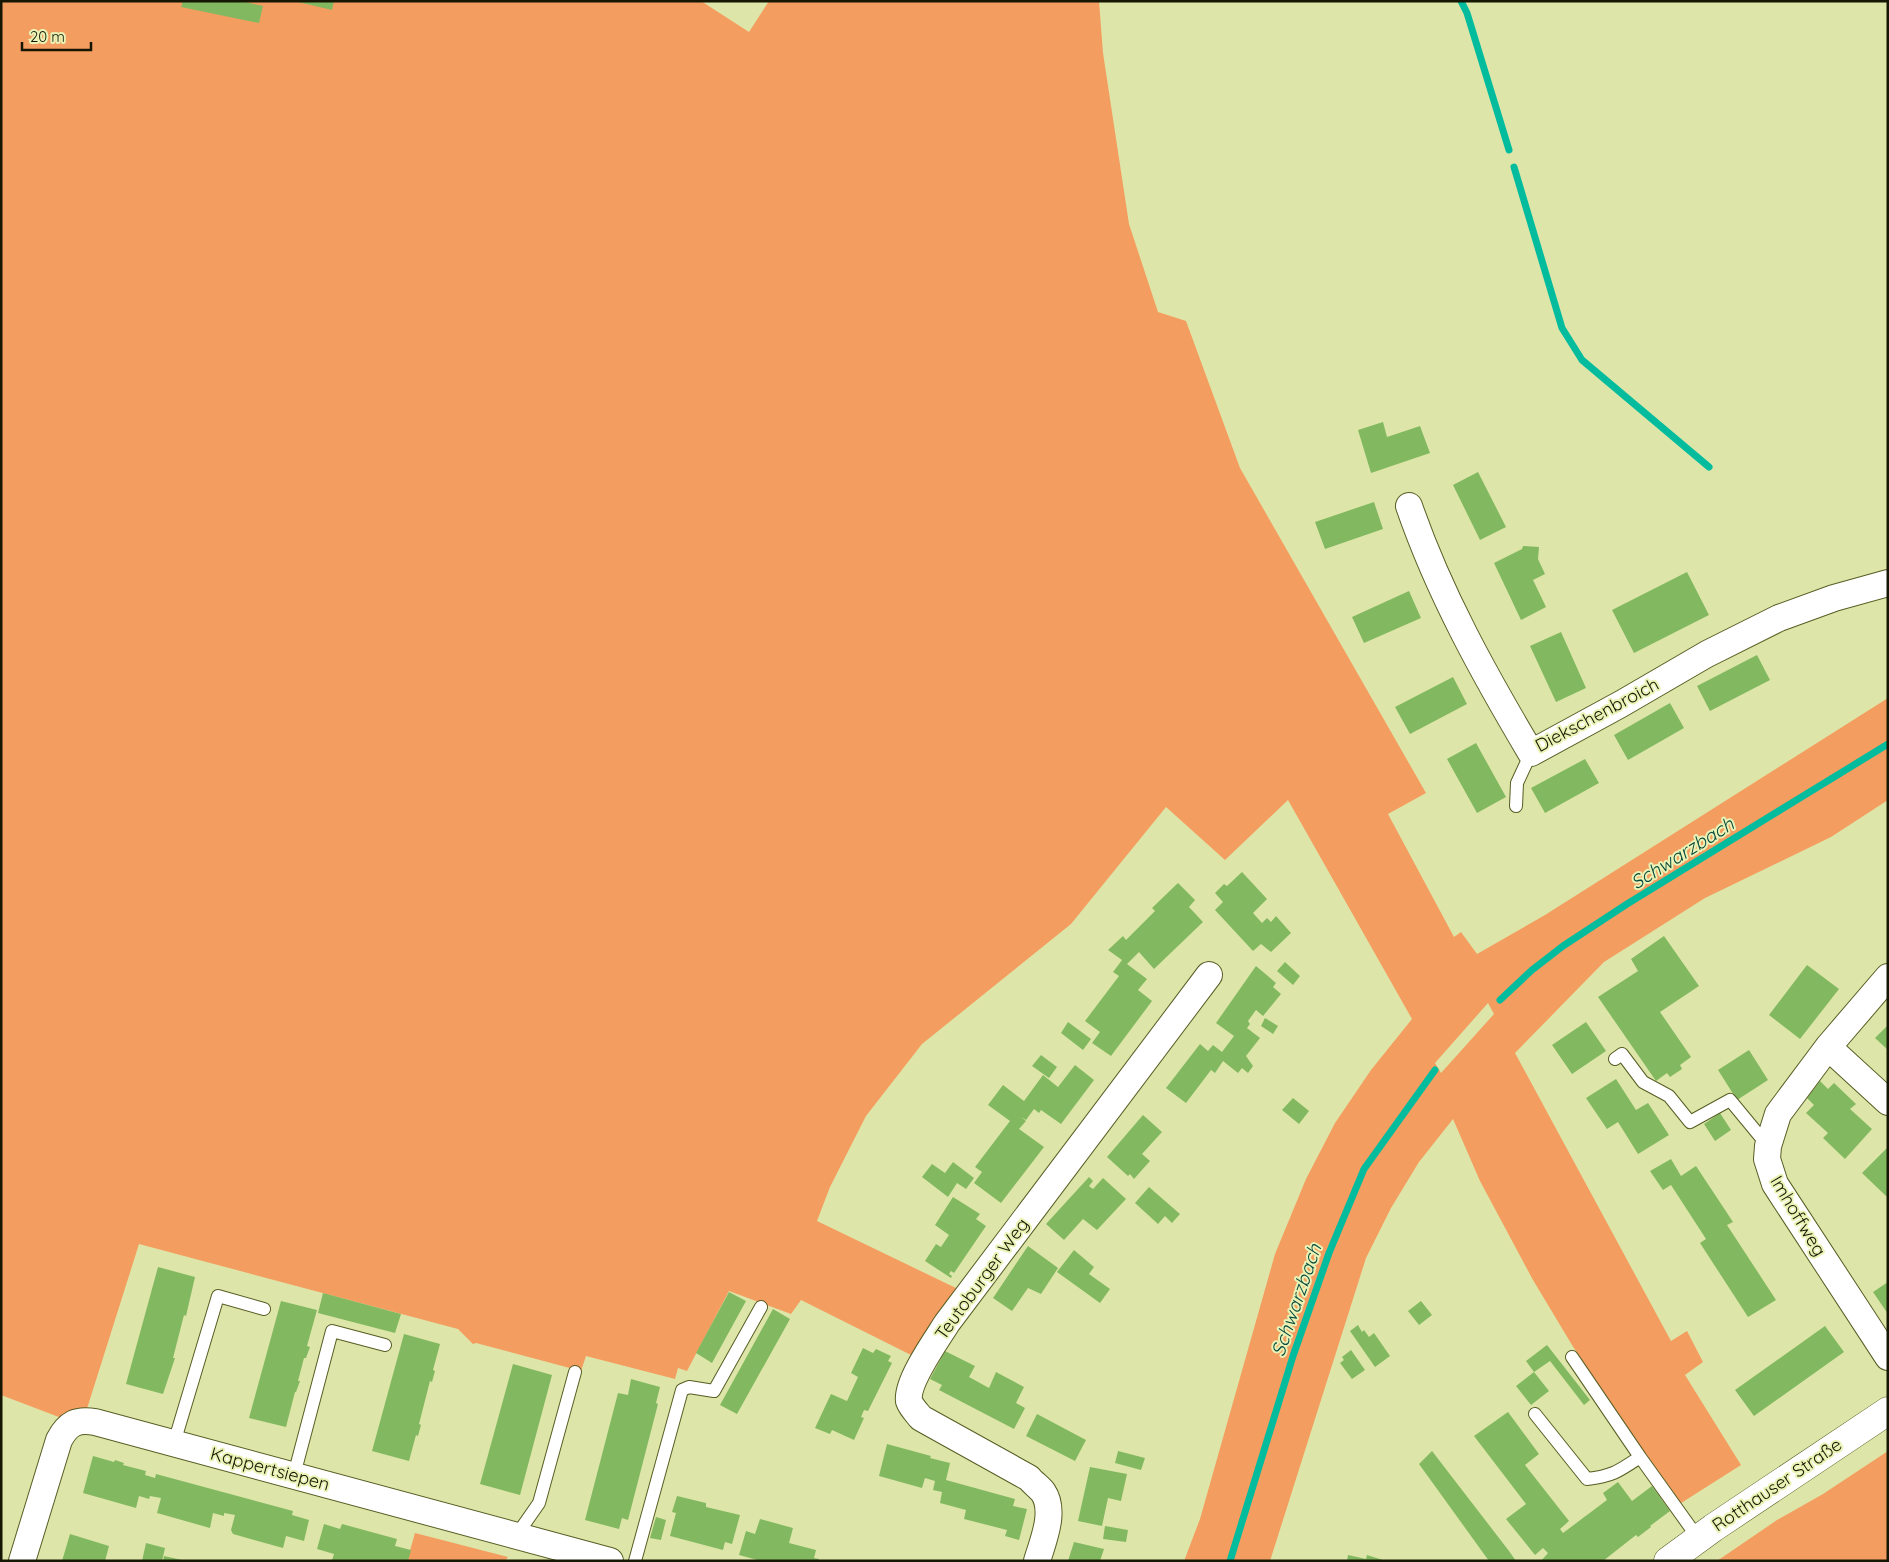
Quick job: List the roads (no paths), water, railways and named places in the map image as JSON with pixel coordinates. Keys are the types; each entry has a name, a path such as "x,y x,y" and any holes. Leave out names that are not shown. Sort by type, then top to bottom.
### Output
{"main road":[{"name":"Rotthauser Straße","path":"1668,1561 1698,1538 1888,1411"}],"street":[{"name":"Diekschenbroich","path":"1409,506 1419,536 1460,628 1499,700 1531,753 1707,654 1779,618 1834,598 1888,583"},
{"name":"Teutoburger Weg","path":"1037,1561 1045,1533 1049,1507 1043,1492 1029,1478 921,1418 909,1401 910,1392 918,1370 947,1322 1209,975"},
{"name":"Imhoffweg","path":"1888,977 1828,1047 1778,1114 1768,1146 1767,1159 1775,1184 1888,1356"},
{"path":"1828,1047 1888,1102"},
{"name":"Kappertsiepen","path":"22,1561 59,1440 64,1429 83,1420 294,1475 522,1545 610,1561"}],"lane":[{"path":"1516,806 1517,783 1531,753"},
{"path":"1616,1059 1622,1054 1643,1082 1669,1096 1690,1122 1730,1100 1768,1146"},
{"path":"174,1443 218,1296 264,1309"},
{"path":"635,1561 682,1390 689,1386 714,1391 761,1307"},
{"path":"294,1475 332,1331 385,1345"},
{"path":"1572,1357 1698,1538"},
{"path":"522,1545 539,1503 575,1372"},
{"path":"1535,1414 1587,1479 1606,1477 1640,1457"}],"waterway":[{"path":"1461,1 1467,13 1509,150"},
{"path":"1514,167 1562,328 1582,360 1709,467"},
{"name":"Schwarzbach","path":"1500,1000 1532,970 1563,946 1627,904 1888,744"},
{"name":"Schwarzbach","path":"1230,1561 1293,1356 1329,1253 1364,1169 1435,1070"}]}
